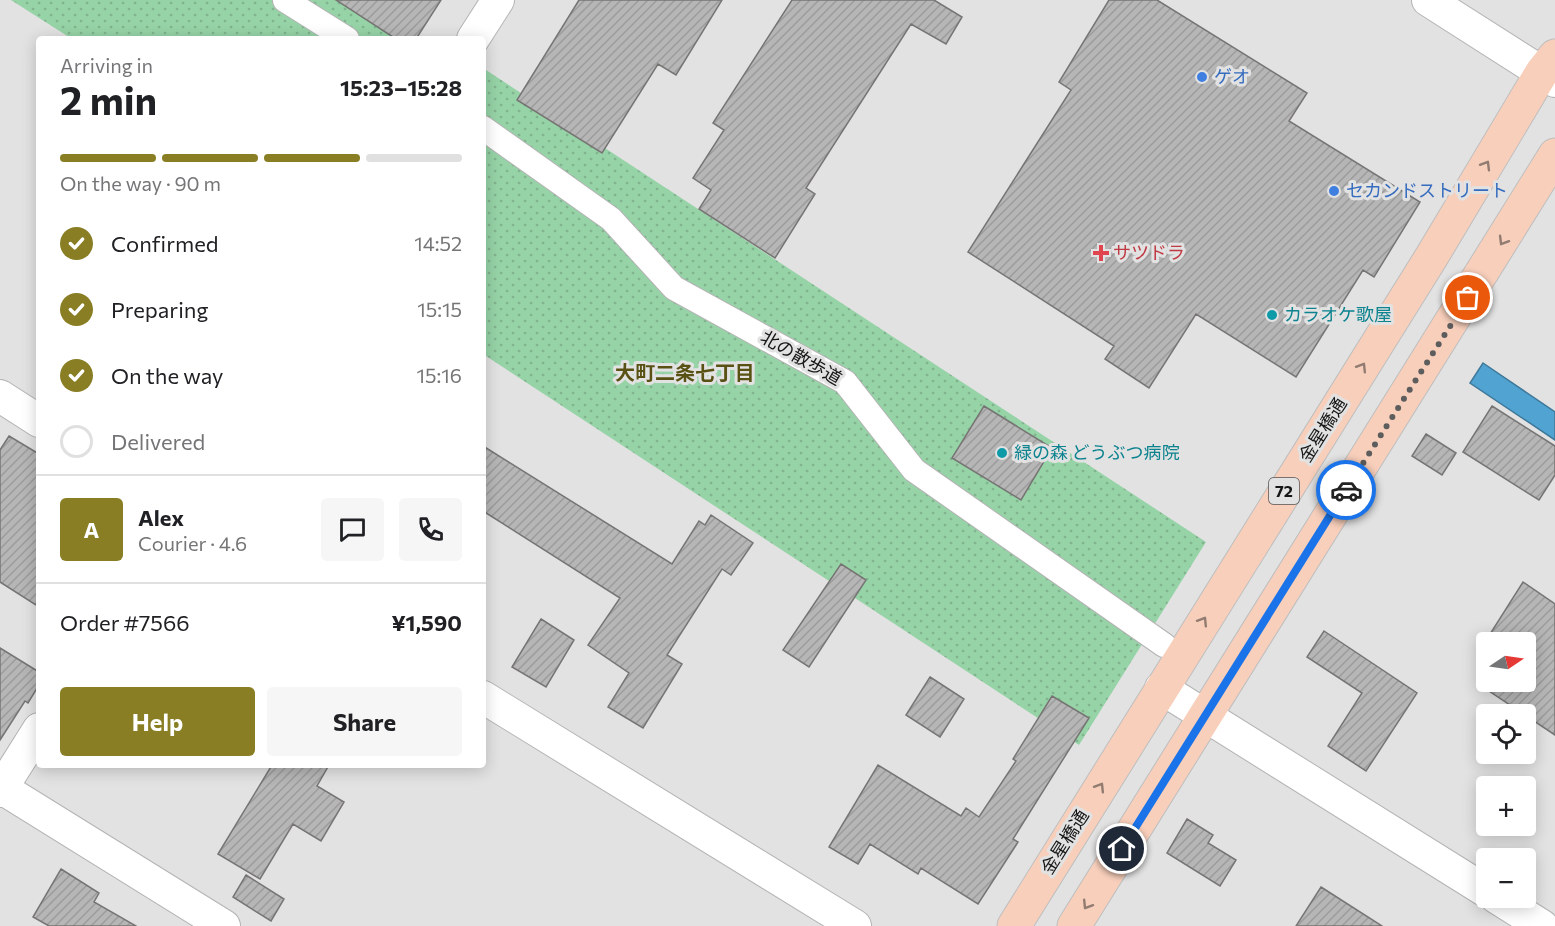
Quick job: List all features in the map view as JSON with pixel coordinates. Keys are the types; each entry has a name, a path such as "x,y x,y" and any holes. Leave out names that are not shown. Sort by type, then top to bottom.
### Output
{"main road":[{"name":"金星橋通","path":"1014,926 1432,256 1551,70"},
{"path":"1074,926 1555,155"}],"street":[{"path":"285,0 342,36"},
{"path":"475,36 498,0"},
{"path":"1428,0 1551,70"},
{"name":"北の散歩道","path":"486,130 610,219 674,288 845,382 914,470 1164,645"},
{"path":"0,396 36,419"},
{"path":"1161,688 1476,885"},
{"path":"486,699 855,926"},
{"path":"36,734 1,789 224,926"},
{"path":"1511,908 1532,923"}],"green space":[{"path":"11,0 362,0 419,36 67,36"},
{"path":"486,70 1206,542 1079,745 486,356"}],"water":[{"path":"1483,363 1555,412 1555,440 1470,383"}],"building":[{"path":"336,0 441,0 418,36 391,36"},
{"path":"579,0 722,0 676,75 658,64 602,153 517,100"},
{"path":"792,0 934,0 962,17 946,44 911,24 806,188 815,194 775,258 699,209 711,190 693,178 724,130 713,123"},
{"path":"1109,0 1157,0 1307,93 1289,121 1420,202 1374,277 1363,270 1296,377 1196,314 1149,388 1105,359 1114,346 968,252 1071,90 1059,82"},
{"name":"緑の森 どうぶつ病院","path":"984,406 1052,448 1021,500 952,458"},
{"path":"1492,406 1555,446 1555,475 1539,500 1463,452"},
{"path":"1426,434 1456,453 1442,475 1412,456"},
{"path":"9,436 36,452 36,605 0,582 0,450"},
{"path":"486,448 672,564 699,521 705,525 711,515 753,543 731,575 722,569 667,655 682,664 643,728 608,707 629,673 588,645 620,598 486,513"},
{"path":"841,564 866,580 809,667 783,650"},
{"path":"1523,582 1555,604 1555,735 1536,722 1536,704 1508,704 1490,692 1536,692 1536,632 1491,632"},
{"path":"541,619 574,640 546,687 512,667"},
{"path":"1324,631 1417,693 1366,771 1328,746 1362,693 1307,657"},
{"path":"0,648 36,670 36,690 28,703 25,701 0,740"},
{"path":"930,677 964,699 940,737 906,715"},
{"path":"1052,696 1089,718 1013,839 1018,842 978,904 921,868 918,874 870,844 858,864 829,847 878,765 961,816 966,808 979,817 1016,761 1013,759"},
{"path":"270,768 327,768 317,786 344,802 321,841 293,824 260,879 218,854"},
{"path":"1187,819 1213,835 1208,843 1236,860 1220,886 1167,853"},
{"path":"61,869 99,893 94,902 136,926 49,926 33,917"},
{"path":"246,875 284,899 271,921 233,897"},
{"path":"1321,887 1382,926 1296,926"}],"way so far":[{"path":"1346,490 1468,298"}],"place":[{"name":"ゲオ","path":"1202,77"},
{"name":"セカンドストリート","path":"1334,191"},
{"name":"サツドラ","path":"1101,253"},
{"name":"カラオケ歌屋","path":"1272,315"},
{"name":"緑の森 どうぶつ病院","path":"1002,453"}],"district":[{"name":"大町二条七丁目","path":"685,373"}],"route":[{"path":"1122,849 1346,490"}]}
